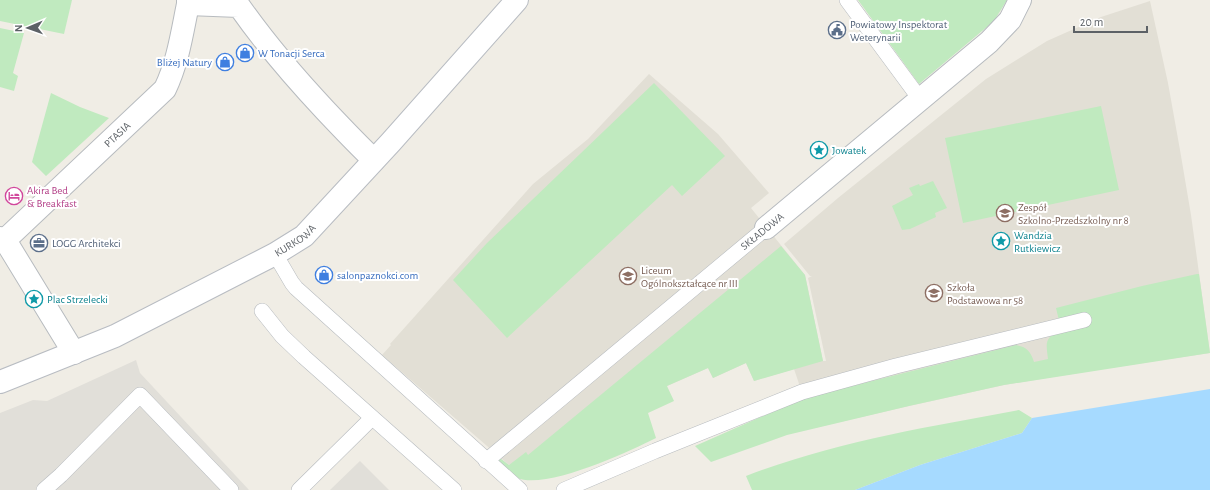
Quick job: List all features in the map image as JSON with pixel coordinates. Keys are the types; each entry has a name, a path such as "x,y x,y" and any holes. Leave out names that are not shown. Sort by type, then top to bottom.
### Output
{"street":[{"name":"KURKOWA","path":"0,382 121,334 275,254 304,236 517,0"},
{"name":"SKŁADOWA","path":"766,228 989,42 1010,20 1020,0"},
{"name":"PTASIA","path":"3,239 165,89 172,75 177,59 188,2 239,6 257,32 307,91 374,160"},
{"path":"3,239 74,353"}],"lane":[{"path":"847,0 920,99"},
{"name":"SKŁADOWA","path":"490,457 766,228"},
{"path":"275,254 296,288 490,457 520,490"},
{"path":"262,311 282,336 454,490"},
{"path":"564,490 655,451 802,392 896,366 1084,320"},
{"path":"44,490 61,475 140,395 231,490"},
{"path":"300,490 372,418"}],"shaded area":[{"path":"1150,1 1168,83 1180,150 1191,215 1210,353 1004,385 814,428 794,369 754,381 746,363 713,378 708,368 667,386 509,465 382,355 391,345 390,344 533,184 588,139 649,74 718,134 769,193 751,208 805,275 823,361 826,361 808,278 812,276 810,276 784,244 838,198 986,79 1047,41 1101,17"},
{"path":"136,360 140,373 249,490 0,490 0,413 33,400 47,401"},
{"path":"360,461 389,490 330,490"}],"green space":[{"path":"0,0 72,0 64,34 0,21"},
{"path":"858,0 1007,0 994,21 919,84"},
{"path":"0,28 24,33 13,73 18,76 14,91 0,87"},
{"path":"654,83 725,156 682,196 672,185 507,338 453,280 487,243"},
{"path":"51,93 80,107 109,118 46,176 32,162"},
{"path":"1101,106 1119,190 963,223 945,138"},
{"path":"933,181 947,208 935,213 936,217 910,229 902,230 892,206 913,195 909,188"},
{"path":"781,246 805,275 823,361 754,381 746,363 713,378 708,368 667,386 674,401 648,413 656,438 627,452 587,468 547,479 530,480 517,478 499,461 500,458 509,465 526,452 528,455"},
{"path":"1199,274 1210,353 1004,385 787,435 711,462 695,446 804,398 1016,345 1028,350 1034,362 1048,359 1047,341 1061,329 1056,308 1142,286"},
{"path":"1019,410 1032,418 1022,433 920,465 855,490 752,490 746,476 779,464 847,445 915,429"}],"water":[{"path":"1210,389 1210,490 855,490 920,465 1022,433 1032,418"}],"place":[{"name":"Powiatowy Inspektorat Weterynarii","path":"837,30"},
{"name":"W Tonacji Serca","path":"245,53"},
{"name":"Bliżej Natury","path":"225,62"},
{"name":"Jowatek","path":"819,150"},
{"name":"Akira Bed & Breakfast","path":"14,196"},
{"name":"Zespół Szkolno-Przedszkolny nr 8","path":"1005,213"},
{"name":"Wandzia Rutkiewicz","path":"1001,241"},
{"name":"LOGG Architekci","path":"39,243"},
{"name":"salonpaznokci.com","path":"324,275"},
{"name":"Liceum Ogólnokształcące nr III","path":"628,276"},
{"name":"Szkoła Podstawowa nr 58","path":"934,293"},
{"name":"Plac Strzelecki","path":"34,299"}]}
